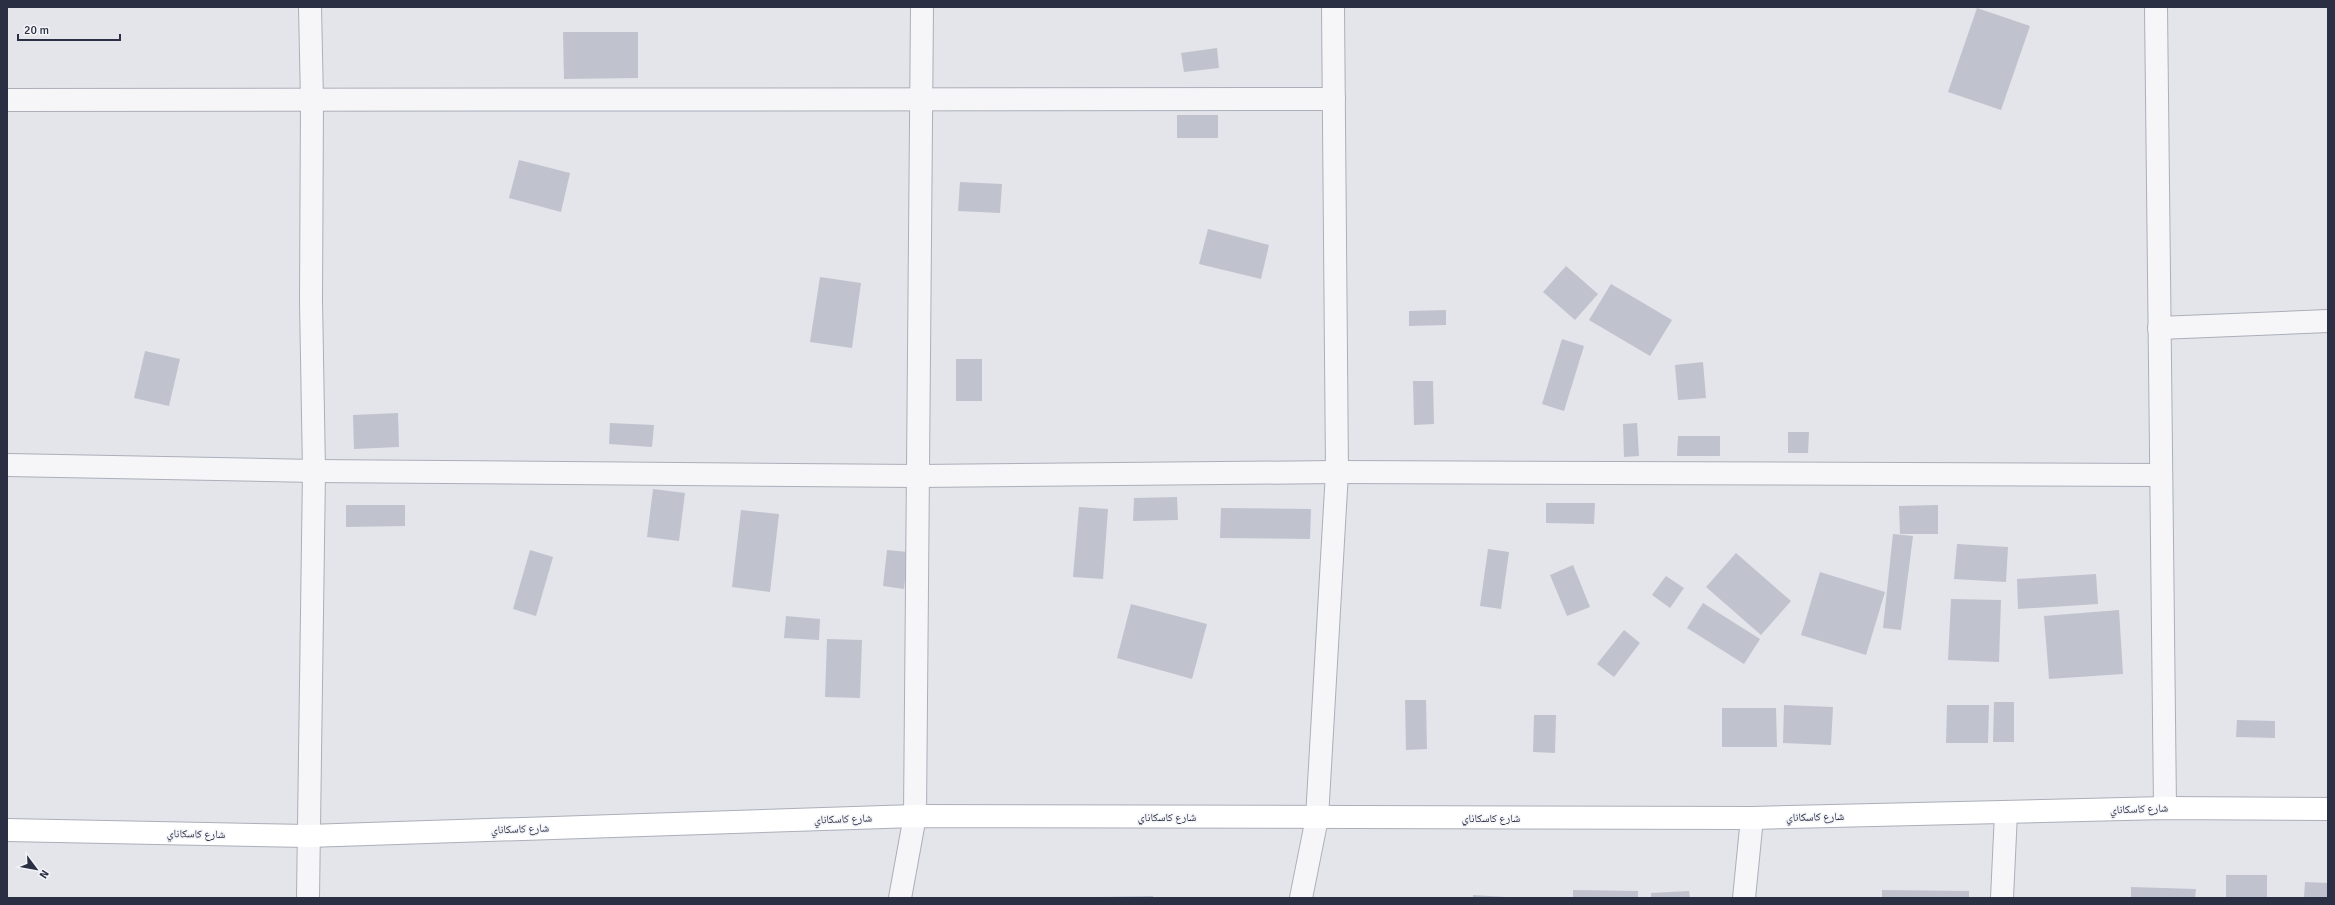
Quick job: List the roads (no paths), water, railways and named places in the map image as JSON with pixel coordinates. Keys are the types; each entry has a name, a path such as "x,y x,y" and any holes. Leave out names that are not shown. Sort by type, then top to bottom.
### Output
{"street":[{"path":"308,898 314,471 311,301 312,101 310,7"},
{"path":"900,898 915,816 922,7"},
{"path":"1301,898 1317,818 1337,472 1333,7"},
{"path":"2156,7 2160,475 2165,808"},
{"path":"7,100 312,101 1334,99"},
{"path":"2159,328 2328,321"},
{"path":"7,465 314,471 918,476 1337,472 2160,475"},
{"name":"شارع كاسكاناي","path":"7,830 308,836 915,816 1752,818 2165,808 2328,810"},
{"path":"2002,898 2006,813"},
{"path":"1744,898 1752,818"}]}
